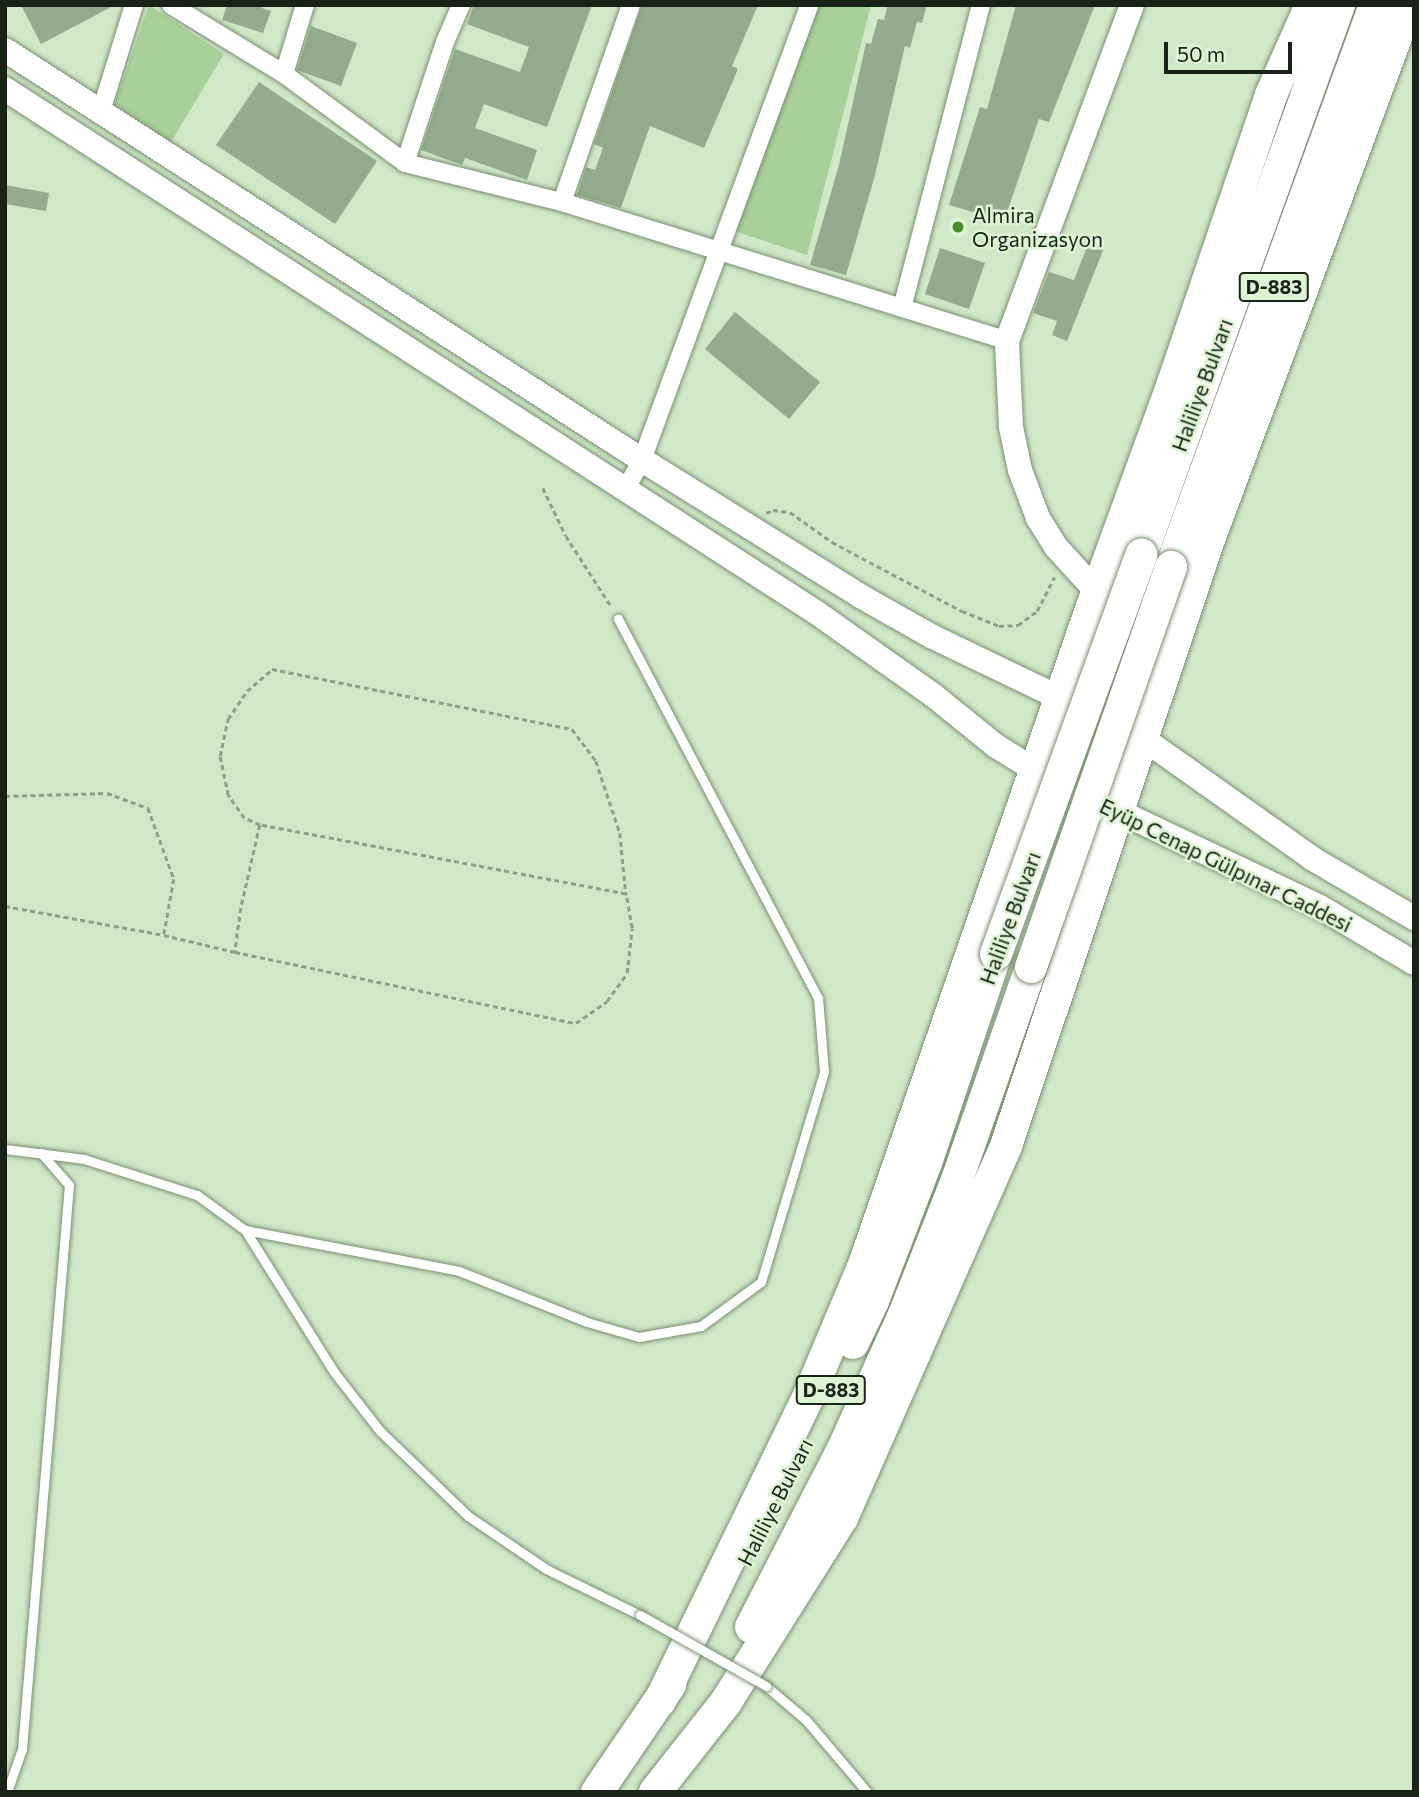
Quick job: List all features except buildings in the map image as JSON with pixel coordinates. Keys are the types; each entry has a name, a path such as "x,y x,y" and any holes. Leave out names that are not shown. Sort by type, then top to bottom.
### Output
{"highway":[{"path":"660,1702 810,1392 865,1262 1303,5"},
{"path":"1271,95 1311,5"},
{"name":"Haliliye Bulvarı","path":"597,1792 660,1702 724,1599 804,1447 873,1301 926,1163 996,954 1339,5"},
{"name":"Haliliye Bulvarı","path":"649,1792 753,1624 841,1454 904,1315 948,1202 1171,567 1375,5"},
{"path":"655,1792 726,1702 842,1518 1006,1146 1208,542 1404,12"}],"main road":[{"path":"1097,592 1060,552 1038,518 1020,470 1011,427 1007,341 1132,5"},
{"path":"5,50 744,524 931,636 1063,697 1141,737 1313,859 1414,918"},
{"name":"Eyüp Cenap Gülpınar Caddesi","path":"5,89 817,612 933,695 996,746 1035,770 1320,907 1414,963"}],"street":[{"path":"101,111 134,5"},
{"path":"171,5 284,74 405,163 562,202 1007,341"},
{"path":"284,74 304,5"},
{"path":"405,163 445,42 461,5"},
{"path":"562,202 631,5"},
{"path":"626,488 642,460 809,5"},
{"path":"902,308 981,5"}],"lane":[{"path":"245,1230 459,1271 587,1322 639,1337 701,1326 761,1282 824,1072 818,998 618,618"},
{"path":"5,1149 84,1159 197,1195 245,1230 334,1371 380,1432 468,1516 546,1569 640,1615 766,1686 806,1720 867,1792"},
{"path":"6,1792 22,1749 69,1185 41,1153"}],"path":[{"path":"543,488 566,536 618,618"},
{"path":"744,524 773,510 790,512 832,542 962,611 999,626 1018,625 1037,611 1054,576 1060,552"},
{"path":"5,906 164,934 235,952 576,1023 607,1001 626,973 632,928 620,833 596,761 572,729 272,669 247,691 228,719 220,756 228,794 244,818 260,825 626,894"},
{"path":"5,796 107,793 148,808 174,878 164,934"},
{"path":"235,952 241,908 260,825"}],"green space":[{"path":"149,5 224,54 171,142 114,105"},
{"path":"816,5 871,5 807,255 731,230"}],"place":[{"name":"Almira Organizasyon","path":"958,227"}]}
